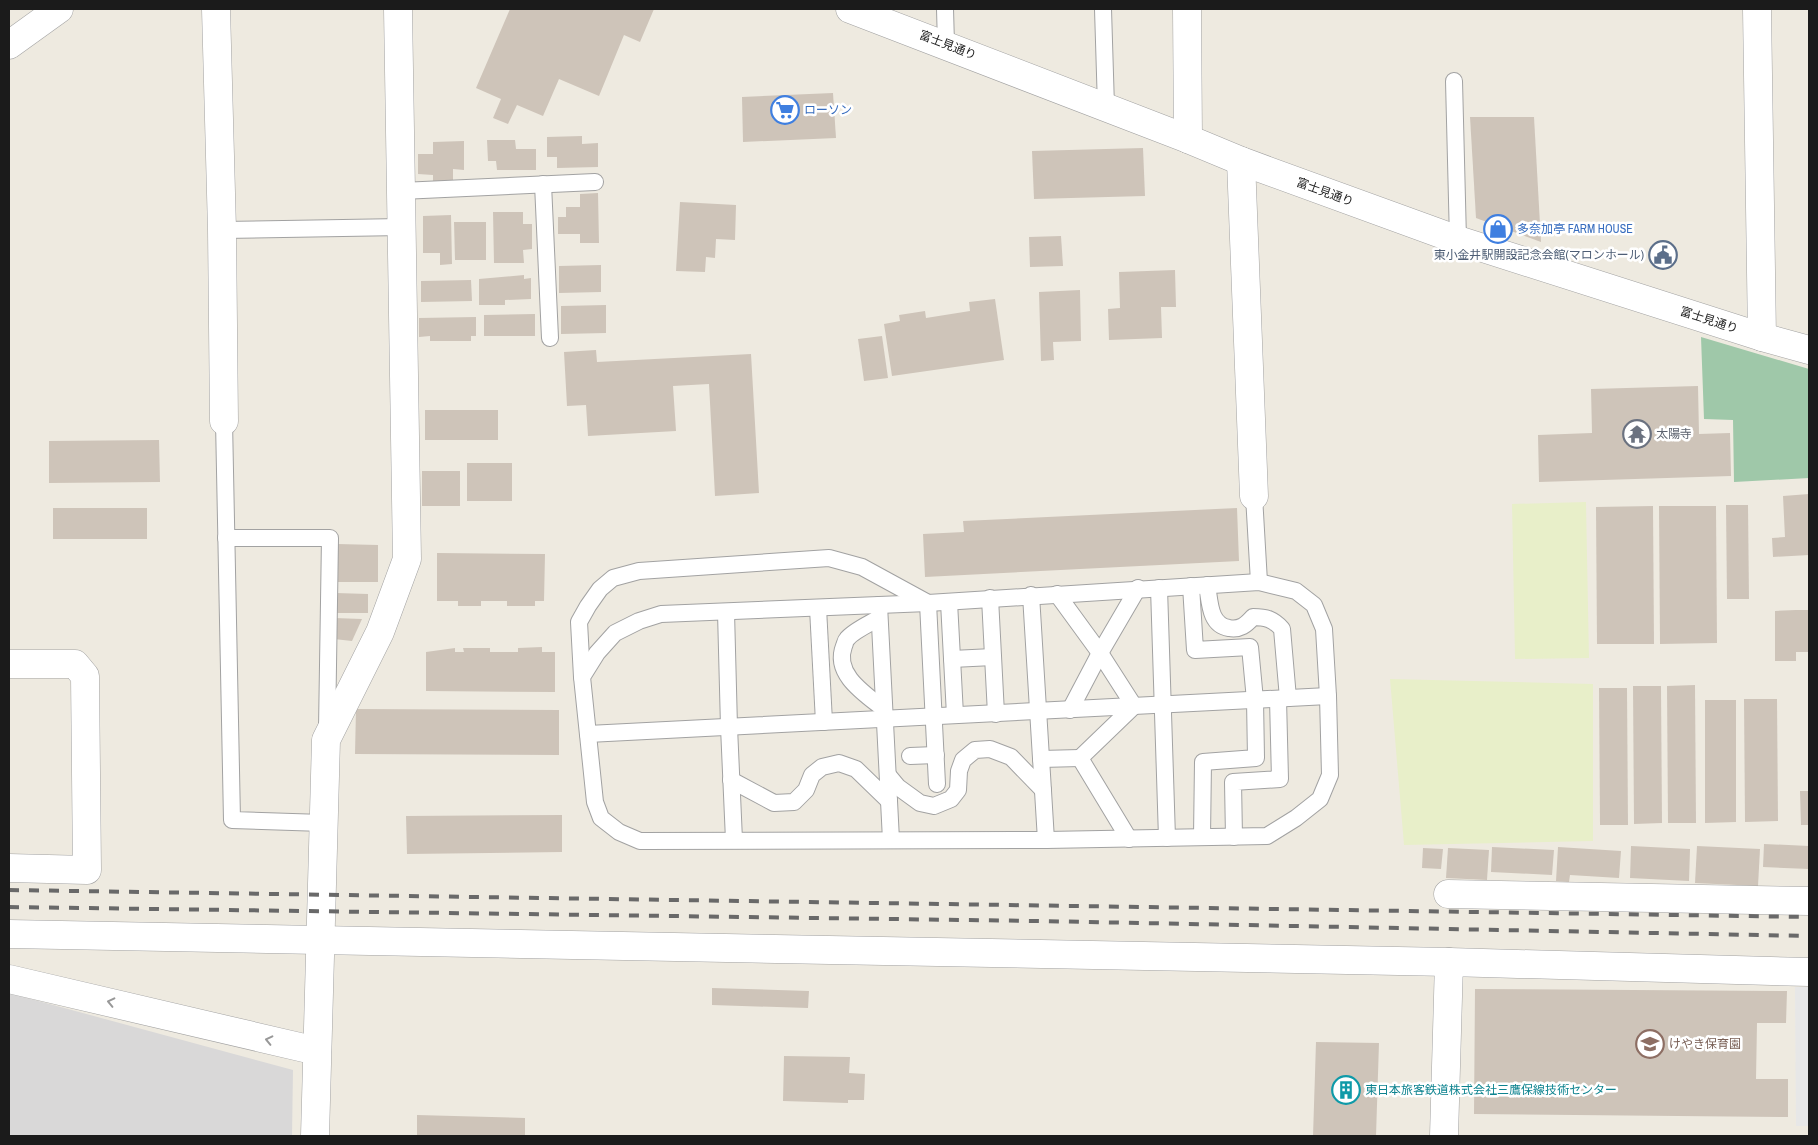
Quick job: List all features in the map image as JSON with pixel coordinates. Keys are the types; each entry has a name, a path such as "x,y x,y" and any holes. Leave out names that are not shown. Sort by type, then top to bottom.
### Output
{"street":[{"path":"9,44 59,9"},
{"path":"216,9 222,230 224,421"},
{"path":"315,1136 326,740 380,632 407,559 398,9"},
{"name":"富士見通り","path":"850,9 946,44 1241,161 1458,240 1762,337 1809,350"},
{"path":"1187,9 1188,139"},
{"path":"1757,9 1762,337"},
{"path":"1241,161 1254,496"},
{"path":"9,664 75,664 85,676 87,870 9,868"},
{"path":"1448,894 1809,901"},
{"path":"9,934 1450,962 1809,972"},
{"path":"1444,1136 1450,962"},
{"path":"9,979 317,1051"}],"lane":[{"path":"945,9 946,44"},
{"path":"1103,9 1106,107"},
{"path":"1454,81 1458,240"},
{"path":"401,191 595,182"},
{"path":"543,184 550,338"},
{"path":"222,230 402,227"},
{"path":"224,421 232,820 323,823"},
{"path":"1254,496 1259,582"},
{"path":"226,538 330,538 326,740"},
{"path":"582,677 597,653 616,634 639,621 661,614 818,608 879,612 928,603 990,598 1259,582 1296,591 1314,605 1324,629 1330,775 1320,799 1296,818 1267,836 1234,837 1046,840 640,841 619,832 601,818 595,802 582,677 579,622 600,589 613,578 639,571 829,558 862,567 928,603"},
{"path":"1199,585 1216,623 1226,628 1238,629 1247,624 1253,617 1266,617 1275,621 1282,629 1283,698 1280,779 1233,782 1234,837"},
{"path":"1199,585 1195,650 1250,647 1256,758 1203,762 1202,837"},
{"path":"1070,710 1100,653 1138,588"},
{"path":"1159,588 1161,705 1167,838"},
{"path":"1057,594 1100,653 1134,706"},
{"path":"1032,595 1046,840"},
{"path":"990,598 996,714"},
{"path":"949,602 955,716"},
{"path":"928,603 937,784"},
{"path":"818,608 824,722"},
{"path":"726,612 734,840"},
{"path":"879,612 847,639 841,654 843,668 850,678 859,690 884,714"},
{"path":"879,612 891,840"},
{"path":"952,659 993,657"},
{"path":"588,734 824,722 884,714 934,717 1328,696"},
{"path":"1041,759 1080,758 1134,706"},
{"path":"888,775 898,787 920,803 934,806 950,799 958,790 959,771 963,760 975,750 990,749 1011,757 1043,790"},
{"path":"910,756 936,755"},
{"path":"1080,758 1129,839"},
{"path":"731,780 774,803 794,802 806,790 812,775 822,767 839,763 856,769 889,801"}],"shaded area":[{"path":"1795,987 1809,987 1809,1126 1796,1126"},
{"path":"9,993 293,1070 292,1136 9,1136"}],"green space":[{"path":"1701,337 1809,369 1809,478 1734,482 1733,420 1704,419"},
{"path":"1586,502 1589,658 1515,659 1512,504"},
{"path":"1390,679 1593,684 1593,841 1404,845"}],"building":[{"path":"510,9 654,9 640,42 624,35 599,96 559,79 543,116 517,105 508,124 493,118 501,99 476,88"},
{"path":"833,93 836,138 743,142 742,97"},
{"path":"1470,117 1534,117 1541,242 1476,218"},
{"path":"582,136 582,144 598,143 598,167 557,168 557,157 547,157 547,137"},
{"path":"487,140 515,140 516,149 536,149 536,170 497,170 496,161 488,161"},
{"path":"464,141 464,170 453,169 453,182 433,182 433,175 418,174 418,154 433,154 433,142"},
{"path":"1143,148 1145,196 1034,199 1032,151"},
{"path":"598,193 599,243 580,243 580,234 558,234 558,217 566,217 566,207 580,207 580,194"},
{"path":"680,202 736,205 735,240 716,239 715,258 706,257 705,272 676,271"},
{"path":"493,212 523,212 523,224 532,224 532,249 523,250 524,263 494,263"},
{"path":"451,215 452,264 440,265 440,253 423,253 423,216"},
{"path":"454,222 486,222 486,260 455,260"},
{"path":"1061,236 1063,266 1030,267 1029,237"},
{"path":"601,265 601,292 559,293 559,266"},
{"path":"1175,270 1176,307 1161,307 1162,338 1109,340 1108,309 1120,308 1119,272"},
{"path":"524,275 524,279 531,278 531,299 505,300 505,305 479,305 479,279"},
{"path":"471,280 472,301 421,302 421,281"},
{"path":"1080,290 1081,341 1053,342 1054,360 1041,361 1039,292"},
{"path":"995,299 1004,360 892,376 884,324 900,321 899,315 925,311 926,318 970,311 969,302"},
{"path":"606,305 606,333 561,334 561,306"},
{"path":"535,314 535,336 484,336 484,315"},
{"path":"476,317 476,336 471,336 471,341 430,341 430,336 419,337 419,318"},
{"path":"882,336 888,378 864,381 858,339"},
{"path":"596,350 597,362 751,354 759,493 715,496 709,384 673,386 676,431 588,436 586,405 567,406 564,352"},
{"name":"太陽寺","path":"1698,386 1699,434 1730,433 1731,476 1539,482 1538,435 1592,433 1591,389"},
{"path":"425,410 498,410 498,440 425,440"},
{"path":"159,440 160,482 49,483 49,441"},
{"path":"467,463 512,463 512,501 467,501"},
{"path":"422,471 460,471 460,506 422,506"},
{"path":"1809,494 1809,555 1773,557 1772,538 1785,537 1783,496"},
{"path":"1726,505 1748,505 1749,599 1727,599"},
{"path":"1653,506 1654,644 1597,644 1596,507"},
{"path":"1659,506 1716,506 1717,643 1660,644"},
{"path":"53,508 147,508 147,539 53,539"},
{"path":"1237,508 1239,561 925,577 923,534 964,532 963,521"},
{"path":"337,544 378,545 378,582 337,582"},
{"path":"437,553 545,554 544,601 535,601 535,606 507,606 507,601 481,601 481,606 458,606 458,601 437,601"},
{"path":"336,593 368,594 368,613 336,613"},
{"path":"1809,610 1809,652 1796,652 1796,661 1775,661 1775,611"},
{"path":"334,618 362,619 352,641 334,639"},
{"path":"542,647 542,652 555,652 555,692 426,691 426,652 455,648 455,652 464,652 463,648 490,648 490,652 518,652 518,648"},
{"path":"1695,685 1696,823 1668,823 1667,686"},
{"path":"1633,686 1661,686 1662,823 1634,824"},
{"path":"1599,688 1627,688 1628,825 1600,825"},
{"path":"1744,699 1777,699 1778,821 1745,822"},
{"path":"1705,700 1736,700 1736,822 1705,823"},
{"path":"356,709 559,710 559,755 355,754"},
{"path":"1800,791 1809,791 1809,825 1801,825"},
{"path":"562,815 562,852 407,854 406,816"},
{"path":"1764,844 1809,846 1809,869 1763,867"},
{"path":"1631,846 1690,849 1689,881 1630,878"},
{"path":"1697,846 1760,849 1758,886 1695,883"},
{"path":"1492,847 1554,850 1552,875 1491,872"},
{"path":"1558,847 1621,851 1619,878 1570,875 1569,882 1556,881"},
{"path":"1423,848 1443,849 1441,869 1422,868"},
{"path":"1448,848 1489,850 1487,880 1446,878"},
{"path":"712,988 809,991 808,1008 712,1005"},
{"name":"けやき保育園","path":"1475,989 1787,991 1786,1023 1757,1023 1756,1079 1788,1079 1788,1117 1474,1114"},
{"name":"東日本旅客鉄道株式会社三鷹保線技術センター","path":"1316,1042 1379,1043 1376,1136 1313,1136"},
{"path":"784,1056 850,1057 849,1073 865,1074 864,1100 848,1100 848,1103 783,1101"},
{"path":"417,1115 525,1118 525,1136 417,1136"}],"railway":[{"path":"9,890 1809,917"},
{"path":"9,907 1037,921 1809,936"}],"place":[{"name":"ローソン","path":"785,110"},
{"name":"多奈加亭 FARM HOUSE","path":"1498,229"},
{"name":"東小金井駅開設記念会館(マロンホール)","path":"1663,255"},
{"name":"太陽寺","path":"1637,434"},
{"name":"けやき保育園","path":"1650,1044"},
{"name":"東日本旅客鉄道株式会社三鷹保線技術センター","path":"1346,1090"}]}
